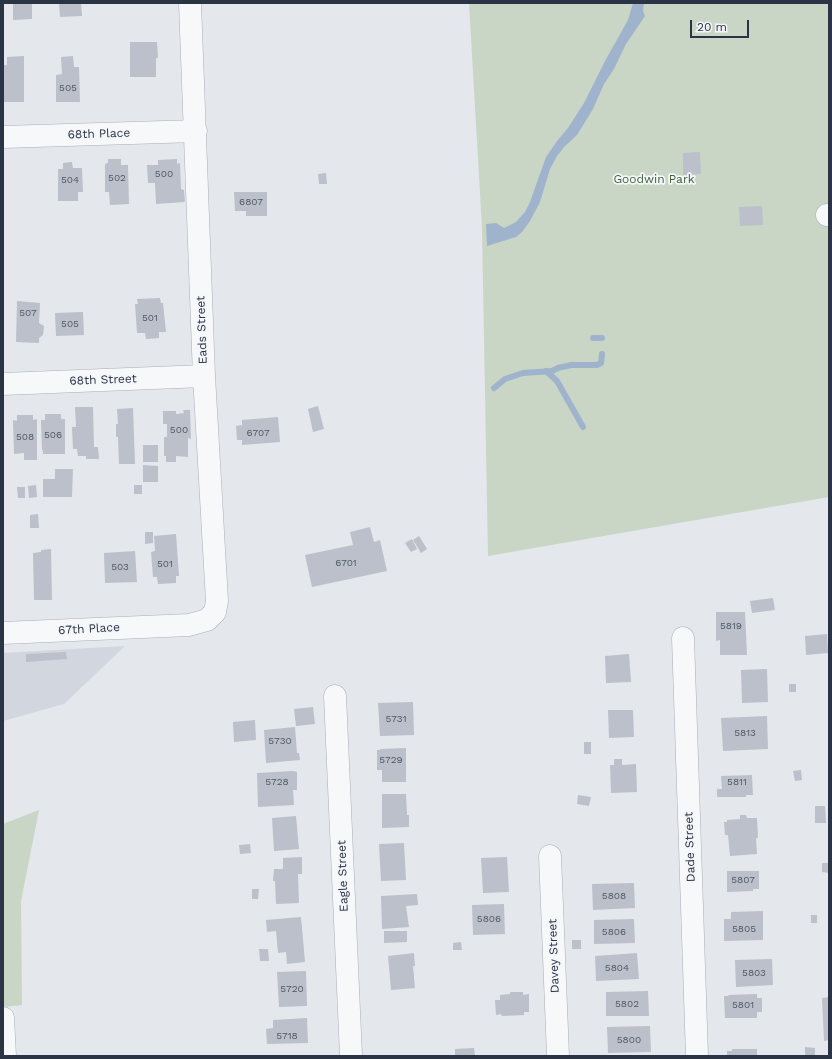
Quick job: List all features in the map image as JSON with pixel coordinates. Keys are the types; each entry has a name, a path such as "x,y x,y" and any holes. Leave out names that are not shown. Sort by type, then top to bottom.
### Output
{"street":[{"name":"Eads Street","path":"174,625 189,625 207,620 215,612 216,607 204,376 190,3"},
{"name":"68th Place","path":"3,137 196,131"},
{"name":"68th Street","path":"3,384 204,376"},
{"name":"67th Place","path":"3,633 174,625"},
{"name":"Dade Street","path":"683,638 697,1056"},
{"name":"Eagle Street","path":"335,696 351,1056"},
{"name":"Davey Street","path":"550,856 558,1056"},
{"path":"3,1018 5,1056"}],"shaded area":[{"path":"125,646 64,704 3,721 3,653"}],"green space":[{"name":"Goodwin Park","path":"469,3 829,3 829,497 488,556 482,228"},
{"path":"39,810 21,901 22,1005 3,1007 3,824"}],"water":[{"path":"633,3 644,3 643,11 645,16 626,44 614,69 604,84 593,109 577,135 557,156 550,169 540,202 530,221 522,232 516,237 487,246 486,224 496,223 504,228 516,222 525,212 546,157 568,128 584,103 628,20"}],"building":[{"path":"13,3 32,3 32,19 13,20"},
{"path":"59,3 81,3 82,16 60,17"},
{"path":"130,42 157,42 158,58 156,58 156,77 130,77"},
{"path":"24,56 24,102 3,102 3,65 7,65 7,57"},
{"path":"73,56 74,67 79,67 80,102 56,102 56,75 62,74 61,57"},
{"path":"700,152 701,174 683,175 683,153"},
{"path":"108,159 121,159 121,165 128,165 129,204 110,205 109,192 105,192 105,164 108,163"},
{"path":"177,159 177,164 180,163 181,189 184,190 185,202 156,204 155,183 148,183 147,165 158,165 158,160"},
{"path":"72,162 73,168 82,168 83,192 78,192 78,201 58,201 58,169 63,169 63,163"},
{"path":"326,173 327,184 319,184 318,174"},
{"path":"234,192 267,192 267,216 246,216 246,211 235,211"},
{"path":"762,206 763,225 740,226 739,207"},
{"path":"160,298 161,303 163,303 166,332 159,332 159,338 146,339 145,333 137,333 135,304 138,304 137,299"},
{"path":"17,301 40,303 39,323 44,326 43,335 39,338 39,343 16,342"},
{"path":"83,312 84,335 56,336 55,313"},
{"path":"318,406 324,429 313,432 308,409"},
{"path":"75,407 93,407 94,447 98,447 99,459 86,459 86,456 78,456 77,449 73,449 72,427 76,427"},
{"path":"133,408 135,464 119,464 118,437 116,437 116,424 118,424 117,409"},
{"path":"183,410 190,410 191,439 188,438 188,457 176,456 176,462 166,462 166,456 164,456 164,437 167,437 167,424 163,424 163,411 176,411 176,414 184,413"},
{"path":"45,414 61,414 61,419 65,419 65,454 43,454 41,420 45,420"},
{"path":"17,415 33,415 33,420 37,419 37,460 24,460 24,453 14,454 13,420 17,421"},
{"path":"278,417 280,442 242,445 242,440 237,440 236,426 242,425 242,420"},
{"path":"143,445 158,445 158,462 143,462"},
{"path":"143,465 158,466 158,482 143,482"},
{"path":"55,469 73,469 72,497 43,497 43,479 55,479"},
{"path":"36,485 37,497 29,498 28,486"},
{"path":"134,485 142,485 142,494 134,494"},
{"path":"17,487 25,487 25,498 18,498"},
{"path":"38,514 39,528 30,528 30,515"},
{"path":"370,527 374,542 380,540 387,571 312,587 305,555 353,545 350,532"},
{"path":"145,532 153,532 153,543 145,544"},
{"path":"176,534 179,576 176,576 176,583 158,584 157,577 153,577 151,552 155,551 154,536"},
{"path":"419,536 427,549 421,553 413,540"},
{"path":"412,539 417,549 411,552 405,543"},
{"path":"51,549 52,600 34,600 33,553"},
{"path":"135,551 137,582 105,583 104,553"},
{"path":"773,598 775,610 752,613 750,601"},
{"path":"716,612 745,612 747,655 720,655 720,640 716,641"},
{"path":"827,634 828,653 806,655 805,636"},
{"path":"66,652 67,659 26,662 26,654"},
{"path":"629,654 631,682 606,683 605,656"},
{"path":"767,669 768,702 742,703 741,670"},
{"path":"789,684 796,684 796,692 789,692"},
{"path":"413,702 414,735 380,736 378,703"},
{"path":"313,707 315,724 296,726 294,709"},
{"path":"608,710 633,710 634,737 609,738"},
{"path":"767,716 768,749 723,751 721,718"},
{"path":"255,720 256,740 234,742 233,722"},
{"path":"295,727 297,753 299,753 300,760 266,763 264,730"},
{"path":"584,742 591,742 591,754 584,754"},
{"path":"406,748 406,782 382,782 382,770 377,770 377,750"},
{"path":"614,759 622,759 622,765 636,764 637,792 611,793 610,765 614,765"},
{"path":"801,770 802,780 795,781 793,771"},
{"path":"297,772 297,790 293,790 294,805 258,807 257,773"},
{"path":"752,775 753,795 746,795 746,797 717,797 717,789 722,789 721,776"},
{"path":"382,794 406,794 409,827 382,828"},
{"path":"578,795 591,797 589,806 577,804"},
{"path":"815,806 825,806 826,823 815,823"},
{"path":"740,815 746,815 747,818 757,818 757,854 730,856 728,835 725,835 724,822 727,822 727,820 740,819"},
{"path":"296,816 299,849 274,851 272,818"},
{"path":"404,843 406,880 381,881 379,844"},
{"path":"250,844 251,853 240,854 239,845"},
{"path":"302,857 302,874 298,874 299,903 276,904 275,881 273,881 274,869 283,869 283,858"},
{"path":"507,857 509,892 483,893 481,858"},
{"path":"822,863 829,863 829,873 822,872"},
{"path":"727,871 759,871 759,889 753,889 753,891 727,892"},
{"path":"634,883 635,908 593,910 592,884"},
{"path":"252,889 259,889 258,899 252,899"},
{"path":"417,894 418,905 406,906 409,927 382,929 381,896"},
{"path":"504,904 505,934 473,935 472,905"},
{"path":"763,911 763,940 724,941 724,919 731,919 731,912"},
{"path":"811,915 817,915 817,923 811,923"},
{"path":"301,917 305,962 287,964 286,952 278,953 276,931 267,932 266,920"},
{"path":"634,919 635,943 594,944 594,920"},
{"path":"384,931 407,931 407,942 384,943"},
{"path":"572,940 581,940 581,949 572,949"},
{"path":"461,942 462,950 453,950 453,943"},
{"path":"259,949 268,949 269,961 260,961"},
{"path":"414,953 415,966 413,966 415,988 391,990 388,956"},
{"path":"637,953 639,979 596,981 595,956"},
{"path":"772,959 773,985 736,987 735,960"},
{"path":"306,971 307,1006 279,1007 277,972"},
{"path":"648,991 649,1016 606,1016 606,992"},
{"path":"510,992 523,992 523,995 529,994 529,1012 524,1012 524,1015 496,1015 495,1000 500,1000 500,995 510,994"},
{"path":"757,994 757,998 762,998 762,1012 757,1012 757,1018 725,1018 724,996"},
{"path":"829,997 829,1040 824,1041 822,998"},
{"path":"307,1018 308,1043 267,1044 266,1029 273,1028 273,1020"},
{"path":"650,1026 651,1052 608,1053 607,1027"},
{"path":"805,1047 815,1048 815,1056 805,1056"},
{"path":"474,1048 475,1056 455,1056 455,1049"},
{"path":"732,1049 757,1049 757,1056 727,1056 727,1051 732,1051"}],"waterway":[{"path":"593,338 602,338"},
{"path":"494,388 505,379 523,373 552,371 571,365 597,365 601,363 602,354"},
{"path":"546,371 557,381 583,427"}]}
